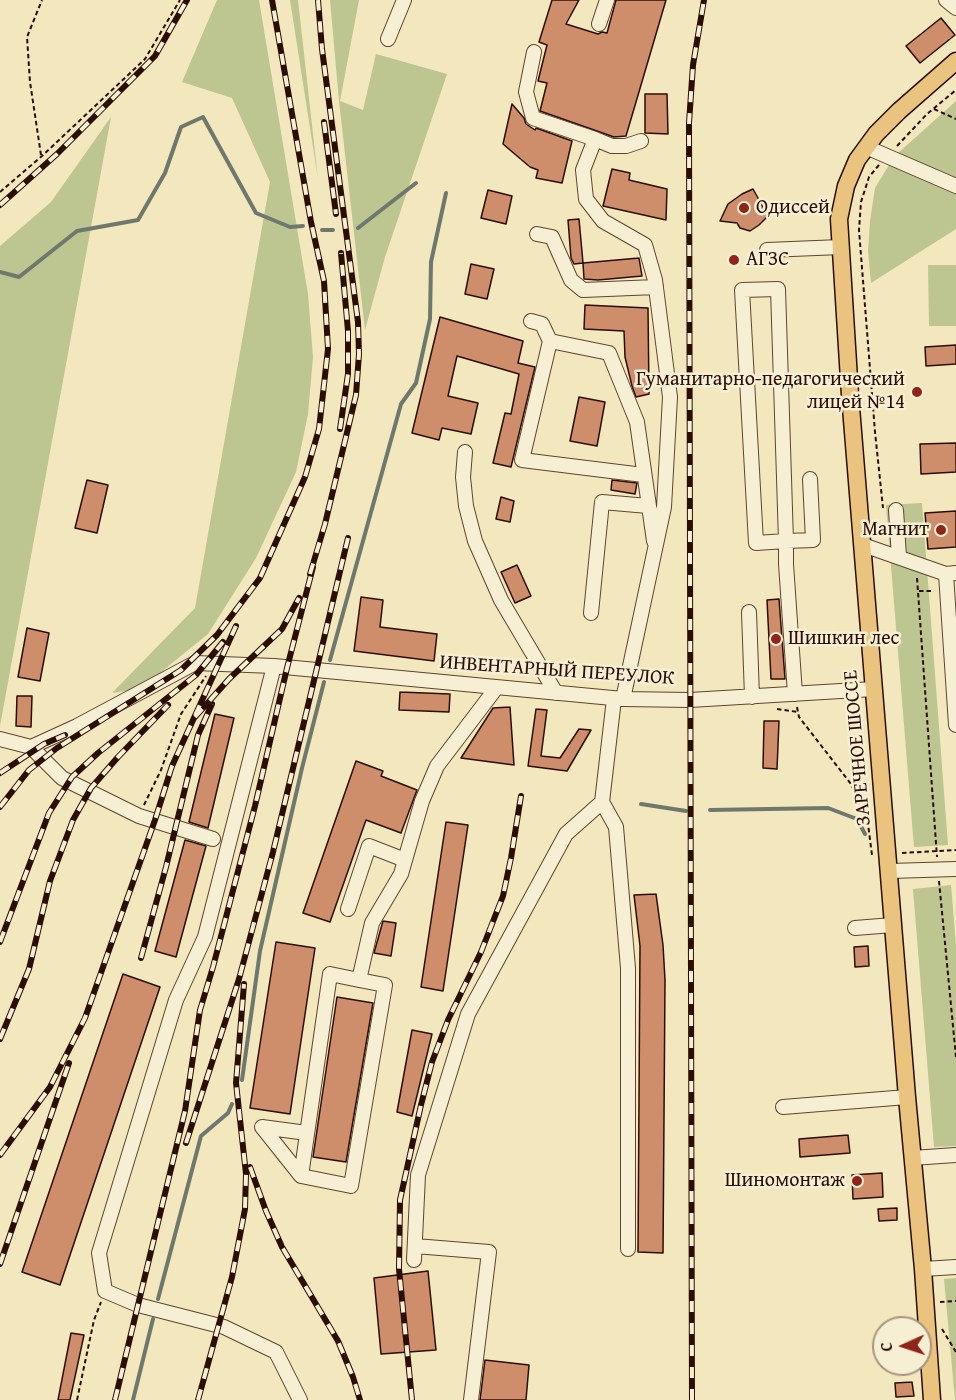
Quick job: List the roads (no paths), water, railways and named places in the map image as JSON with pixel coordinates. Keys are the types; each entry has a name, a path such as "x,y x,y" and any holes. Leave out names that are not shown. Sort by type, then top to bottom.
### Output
{"main road":[{"name":"ЗАРЕЧНОЕ ШОССЕ","path":"932,1400 890,871 873,689 839,219 846,186 857,160 866,147 899,111 955,63"}],"street":[{"path":"388,39 404,0"},
{"path":"599,24 607,0"},
{"path":"946,0 956,8"},
{"path":"534,52 526,92 533,118 612,146 626,146 641,141"},
{"path":"596,139 583,170 586,199 603,221 645,245 656,287 670,397 664,507 619,699 602,802 616,827 628,968 628,1249"},
{"path":"866,147 956,186"},
{"path":"537,234 552,237 571,280 583,290 656,287"},
{"path":"766,250 841,247"},
{"path":"795,694 786,541 778,288 742,290 756,543 786,541 813,540 810,478"},
{"path":"531,321 542,324 550,341 522,460 644,475"},
{"path":"550,341 609,353 637,422 656,549"},
{"path":"465,452 463,477 466,506 476,542 501,600 556,693"},
{"path":"591,613 602,502 648,506"},
{"path":"890,512 899,557"},
{"path":"863,545 951,573 956,725"},
{"path":"749,612 752,697"},
{"name":"ИНВЕНТАРНЫЙ ПЕРЕУЛОК","path":"31,747 77,726 195,663 274,666 619,699 690,700 873,689"},
{"path":"274,666 204,937 176,1000 99,1253 105,1291 138,1305 224,1327 276,1352 300,1400"},
{"path":"359,980 372,923 401,874 422,801 437,766 497,687"},
{"path":"0,739 31,747 62,778 139,816 213,839"},
{"path":"471,1400 489,1252 414,1253 418,1175 468,1014 566,834 602,802"},
{"path":"348,909 369,846 405,860"},
{"path":"890,871 956,869"},
{"path":"855,928 893,925"},
{"path":"300,1176 307,1133 330,974 385,985 351,1186 300,1176 262,1127 307,1133"},
{"path":"783,1107 907,1097"},
{"path":"912,1158 956,1155"},
{"path":"923,1269 956,1267"}],"waterway":[{"path":"0,272 19,277 77,231 138,220 165,173 181,127 203,117 256,213 290,227 303,226"},
{"path":"358,228 416,183"},
{"path":"330,660 401,404 416,383 430,319 431,262 446,193"},
{"path":"322,230 333,230"},
{"path":"242,1080 260,951 324,682"},
{"path":"641,804 686,811"},
{"path":"710,810 828,808 857,819 865,834"},
{"path":"158,1299 201,1136 228,1113 232,1104"},
{"path":"133,1400 153,1319"}],"railway":[{"path":"0,205 57,154 155,56 187,0"},
{"path":"0,807 29,770 57,748 181,670 217,635 260,578 305,477 319,429 328,349 324,281 311,222 272,0"},
{"path":"310,574 325,524 356,395 359,354 358,322 322,49 318,0"},
{"path":"692,1400 689,123 693,65 704,0"},
{"path":"324,122 336,214"},
{"path":"340,429 348,374 348,331 341,253"},
{"path":"186,1143 239,979 273,852 348,538"},
{"path":"115,1400 185,1111 200,1010 255,806 313,567"},
{"path":"195,717 229,679 282,629 299,598"},
{"path":"0,1155 50,1087 85,1018 172,766 236,626"},
{"path":"0,942 49,813 72,777 98,753 196,675 223,642"},
{"path":"141,958 198,735 212,704"},
{"path":"0,1039 29,969 50,881 73,820 91,788 168,705"},
{"path":"0,773 44,744 65,735"},
{"path":"412,1400 399,1269 400,1200 432,1062 448,1020 481,952 503,896 521,796"},
{"path":"198,1400 232,1277 245,1209 246,1174 236,1083 244,984"},
{"path":"0,1264 69,1063"},
{"path":"250,1167 282,1247 338,1341 360,1400"}],"place":[{"name":"Одиссей","path":"744,208"},
{"name":"АГЗС","path":"734,260"},
{"name":"Гуманитарно-педагогический лицей №14","path":"917,392"},
{"name":"Магнит","path":"941,530"},
{"name":"Шишкин лес","path":"776,639"},
{"name":"Шиномонтаж","path":"857,1181"}]}
